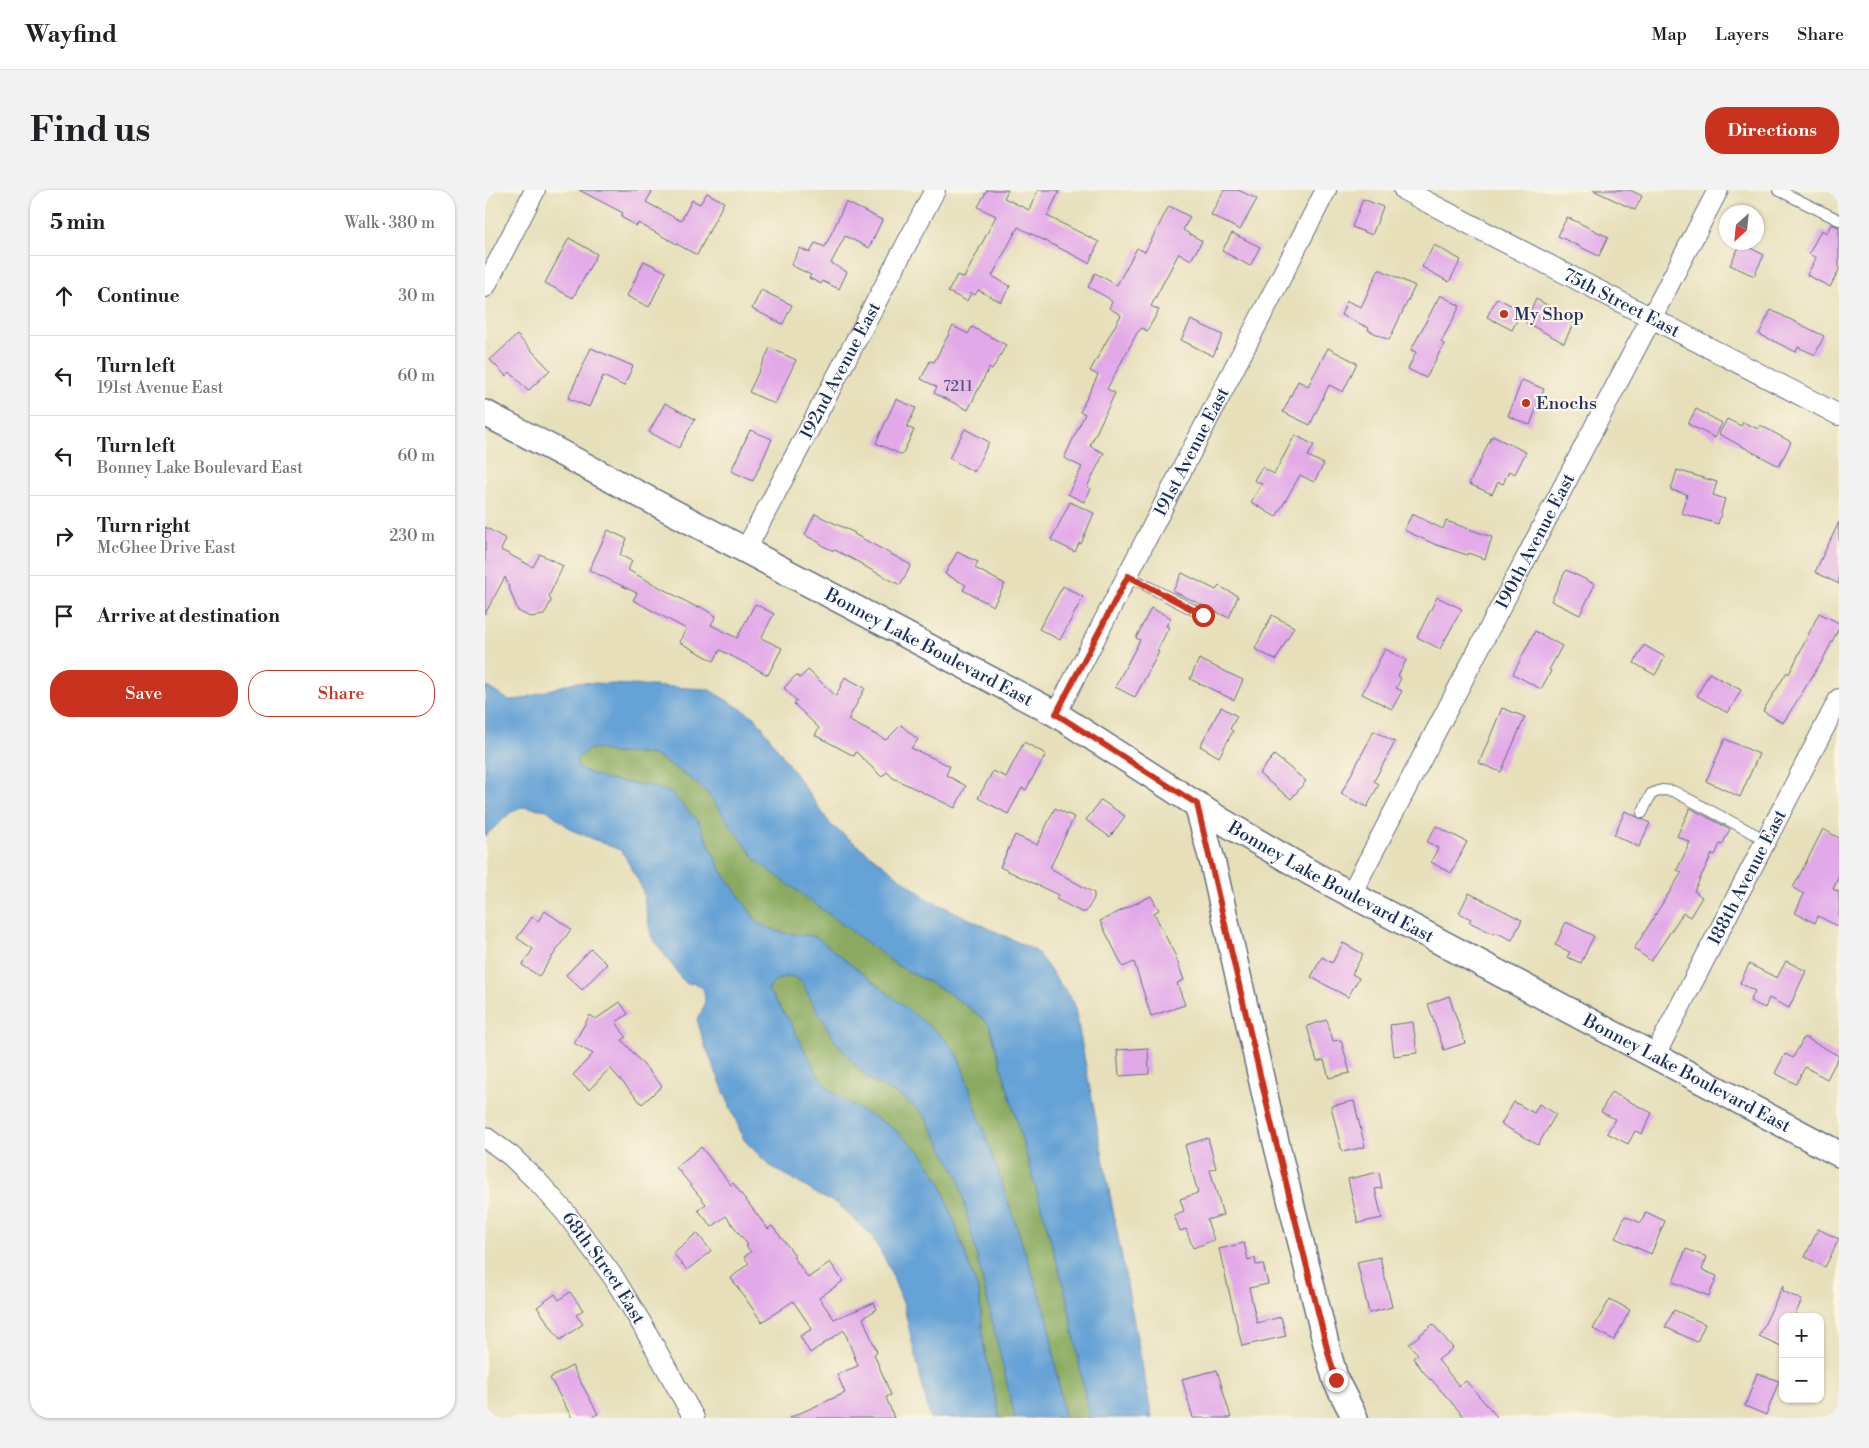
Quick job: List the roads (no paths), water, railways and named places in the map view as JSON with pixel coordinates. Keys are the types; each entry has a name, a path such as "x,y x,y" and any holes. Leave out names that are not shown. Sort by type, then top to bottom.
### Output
{"street":[{"path":"485,287 535,190"},
{"name":"192nd Avenue East","path":"745,551 935,190"},
{"name":"191st Avenue East","path":"1056,714 1326,190"},
{"name":"75th Street East","path":"1404,190 1839,415"},
{"name":"190th Avenue East","path":"1351,894 1653,318 1718,190"},
{"name":"Bonney Lake Boulevard East","path":"485,413 1056,714 1274,852 1839,1154"},
{"name":"188th Avenue East","path":"1655,1056 1839,699"},
{"path":"1197,804 1271,1122 1329,1356 1336,1380 1355,1418"},
{"name":"68th Street East","path":"485,1137 511,1156 539,1182 565,1212 613,1278 643,1326 694,1418"}],"lane":[{"path":"1777,190 1839,220"},
{"path":"1128,576 1203,615"},
{"path":"1642,813 1651,794 1662,790 1673,791 1766,840"}],"water":[{"path":"574,682 708,689 756,718 831,825 928,899 1036,951 1074,1003 1152,1418 1089,1418 1067,1298 990,1026 979,1015 950,994 897,965 757,861 707,793 673,766 659,757 649,754 618,753 597,748 588,750 576,759 578,768 604,779 650,786 671,793 698,821 722,872 759,924 783,933 815,936 942,1036 958,1055 1048,1319 1064,1418 1015,1418 958,1176 925,1116 903,1098 866,1077 834,1040 799,980 794,977 783,977 772,984 768,990 790,1022 817,1074 829,1089 846,1102 890,1126 921,1152 940,1181 979,1294 984,1347 1000,1418 930,1418 903,1303 889,1267 872,1236 838,1204 822,1197 769,1165 744,1140 704,1043 697,1019 704,1004 703,988 694,983 687,984 682,979 651,936 642,888 622,851 572,830 547,810 524,807 510,813 485,836 485,686 509,700 522,699"}],"place":[{"name":"My Shop","path":"1504,314"},
{"name":"Enochs","path":"1526,403"}]}
